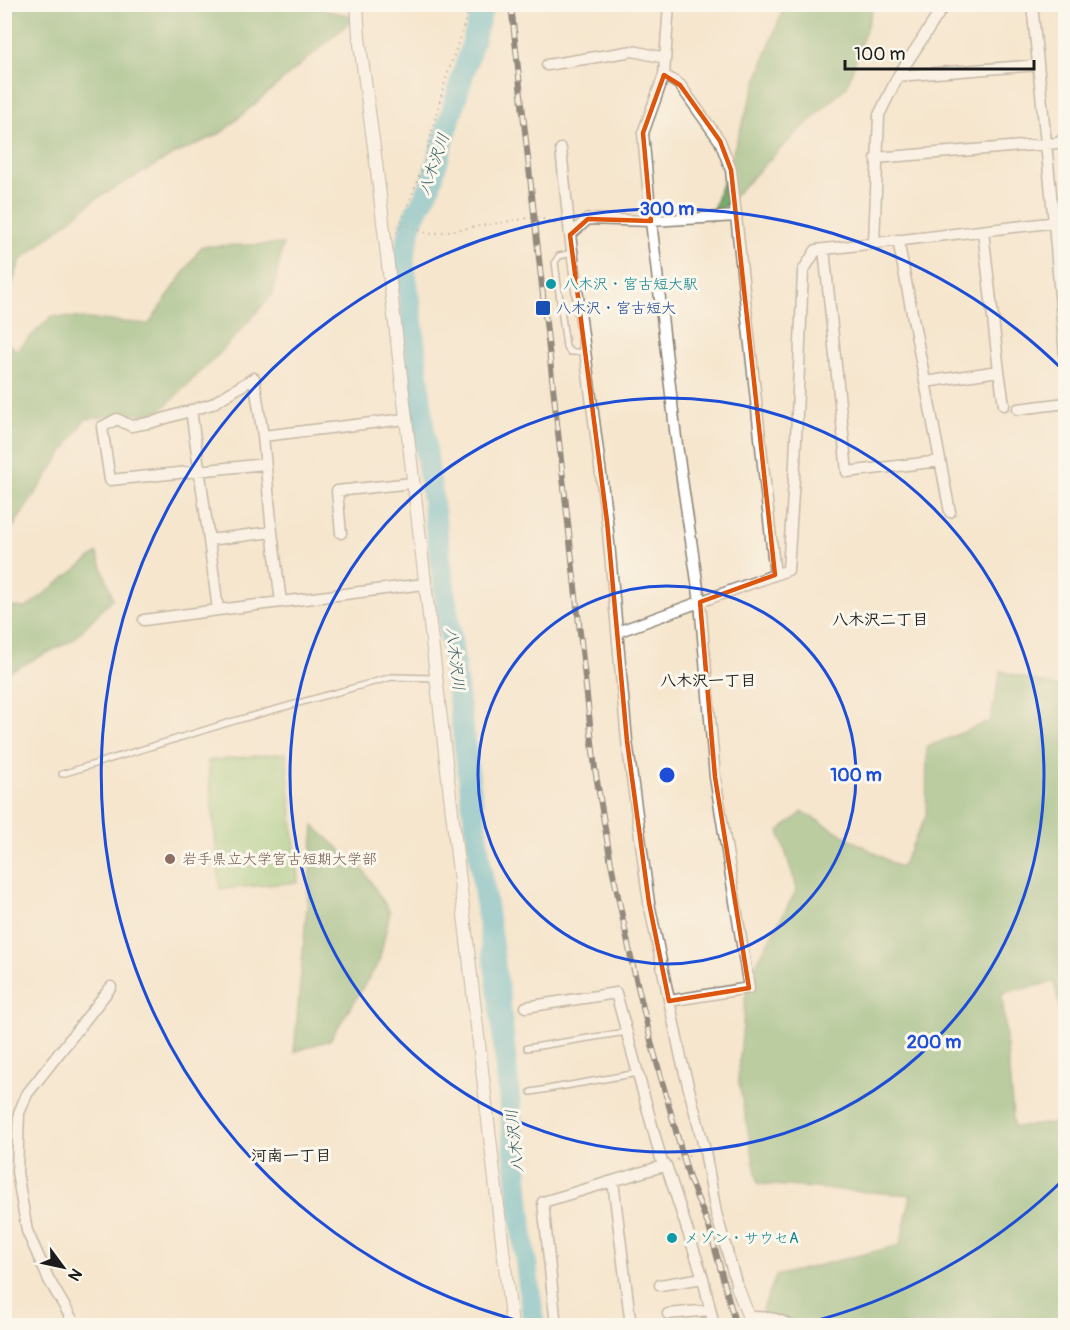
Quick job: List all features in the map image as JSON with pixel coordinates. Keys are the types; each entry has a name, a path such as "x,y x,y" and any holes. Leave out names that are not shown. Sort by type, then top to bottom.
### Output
{"street":[{"path":"357,4 359,37 512,1326"},
{"path":"669,4 664,75 643,133 676,438 700,602 715,777 749,988 669,1001"},
{"path":"874,243 879,115 898,76 945,4"},
{"path":"1032,4 1046,144 1060,222 1065,369"},
{"path":"547,65 633,51 665,58"},
{"path":"898,76 1038,65"},
{"path":"664,75 680,85 720,141 731,170 775,575"},
{"path":"876,158 1058,143 1065,137"},
{"path":"561,149 572,253 608,521 627,741 649,903 681,1058 705,1151 716,1213 737,1286 750,1321 772,1318 788,1323 790,1326"},
{"path":"570,235 588,219 651,221 737,216"},
{"path":"617,632 788,570 803,271 816,250 1060,222"},
{"path":"983,231 1004,405"},
{"path":"898,240 950,512"},
{"path":"824,249 847,472 940,461"},
{"path":"925,382 999,371"},
{"path":"265,464 110,480 102,427 117,419 131,426 153,422 212,404 254,378 263,436 281,602"},
{"path":"1018,410 1065,403"},
{"path":"191,410 219,610"},
{"path":"263,436 405,419"},
{"path":"341,533 337,491 412,483"},
{"path":"209,540 272,532"},
{"path":"144,620 424,584"},
{"path":"76,1326 49,1280 27,1231 17,1173 19,1113 27,1094 111,987"},
{"path":"526,1007 616,993 665,1166 703,1278 714,1326"},
{"path":"555,1326 543,1202 665,1166"},
{"path":"613,1181 631,1326"},
{"path":"660,1285 703,1278"},
{"path":"668,1314 710,1310"}],"lane":[{"path":"572,253 559,256 555,262 566,347 570,352 585,352"},
{"path":"62,774 234,721 392,677 435,678"},
{"path":"527,1048 626,1032"},
{"path":"531,1092 638,1073"}],"path":[{"path":"385,246 396,236 402,224 424,164 443,88 471,4"},
{"path":"402,224 430,234 535,217 555,224 568,220"},
{"path":"665,1166 684,1156 696,1154"}],"highlighted area":[{"path":"664,75 680,85 720,141 731,170 775,575 700,602 715,777 749,988 669,1001 649,903 627,741 607,521 570,235 588,219 651,221 643,133"}],"green space":[{"path":"296,4 356,17 221,133 171,156 97,198 20,261 5,305 5,5"},
{"path":"785,5 874,5 847,86 783,146 709,222 766,54"},
{"path":"283,244 273,294 222,351 159,412 85,419 5,539 5,342 17,350 52,316 149,324 202,246"},
{"path":"97,553 113,598 73,640 5,674 5,606 26,608"},
{"path":"1001,671 1058,687 1066,705 1065,1029 1054,982 1002,993 1014,1127 1065,1122 1065,1325 766,1326 758,1321 776,1276 900,1245 911,1195 758,1184 738,1078 747,981 797,889 779,831 803,812 901,868 926,816 927,747 990,721"},
{"path":"286,753 298,882 220,889 208,761"},
{"path":"314,826 364,871 390,912 379,962 330,1040 294,1052"}],"waterway":[{"name":"八木沢川","path":"484,4 429,189 413,218 403,260 499,995 534,1326"}],"railway":[{"path":"511,4 595,769 611,863 652,1045 689,1178 709,1227 736,1326"}],"place":[{"name":"八木沢・宮古短大駅","path":"551,284"},
{"name":"八木沢・宮古短大","path":"543,308"},
{"name":"岩手県立大学宮古短期大学部","path":"170,859"},
{"name":"メゾン・サウセA","path":"672,1238"}],"district":[{"name":"八木沢二丁目","path":"880,620"},
{"name":"八木沢一丁目","path":"708,681"},
{"name":"河南一丁目","path":"291,1156"}]}
